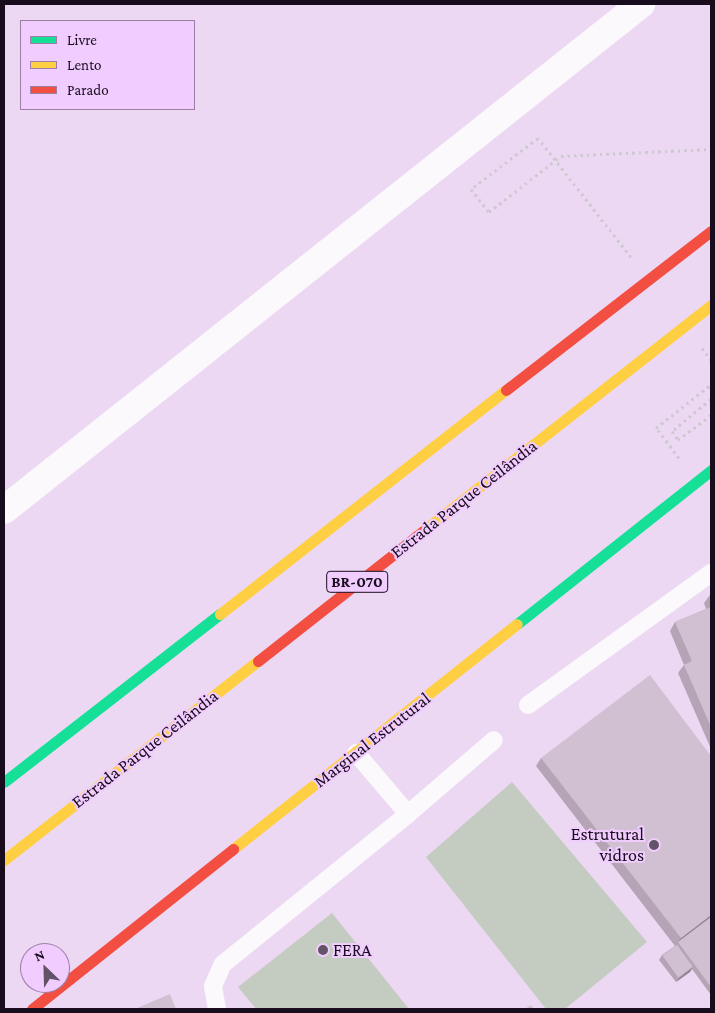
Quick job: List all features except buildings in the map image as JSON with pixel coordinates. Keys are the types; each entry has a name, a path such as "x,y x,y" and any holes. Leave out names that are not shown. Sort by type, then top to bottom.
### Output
{"main road":[{"path":"4,782 711,231"},
{"name":"Estrada Parque Ceilândia","path":"4,860 711,305"},
{"name":"Marginal Estrutural","path":"32,1009 711,470"}],"street":[{"path":"4,510 641,4"}],"lane":[{"path":"528,705 711,573"},
{"path":"217,1009 213,986 223,964 408,814 494,740"},
{"path":"356,752 408,814"}],"path":[{"path":"634,260 538,138 471,190 489,212 562,156 711,149"},
{"path":"699,344 711,360"},
{"path":"697,482 656,428 708,386 711,389"},
{"path":"711,399 672,431 678,440 711,415"}],"shaded area":[{"path":"512,782 647,942 565,1009 546,1009 426,857"},
{"name":"FERA","path":"332,913 409,1009 256,1009 238,987"}],"traffic: fast":[{"path":"517,624 711,470"},
{"path":"4,782 220,614"}],"traffic: slow":[{"path":"423,531 711,305"},
{"path":"220,614 506,390"},
{"path":"233,849 517,624"},
{"path":"4,860 258,661"}],"traffic: jam":[{"path":"506,390 711,231"},
{"path":"258,661 423,531"},
{"path":"32,1009 233,849"}],"place":[{"name":"Estrutural vidros","path":"654,845"},
{"name":"FERA","path":"323,950"}]}
